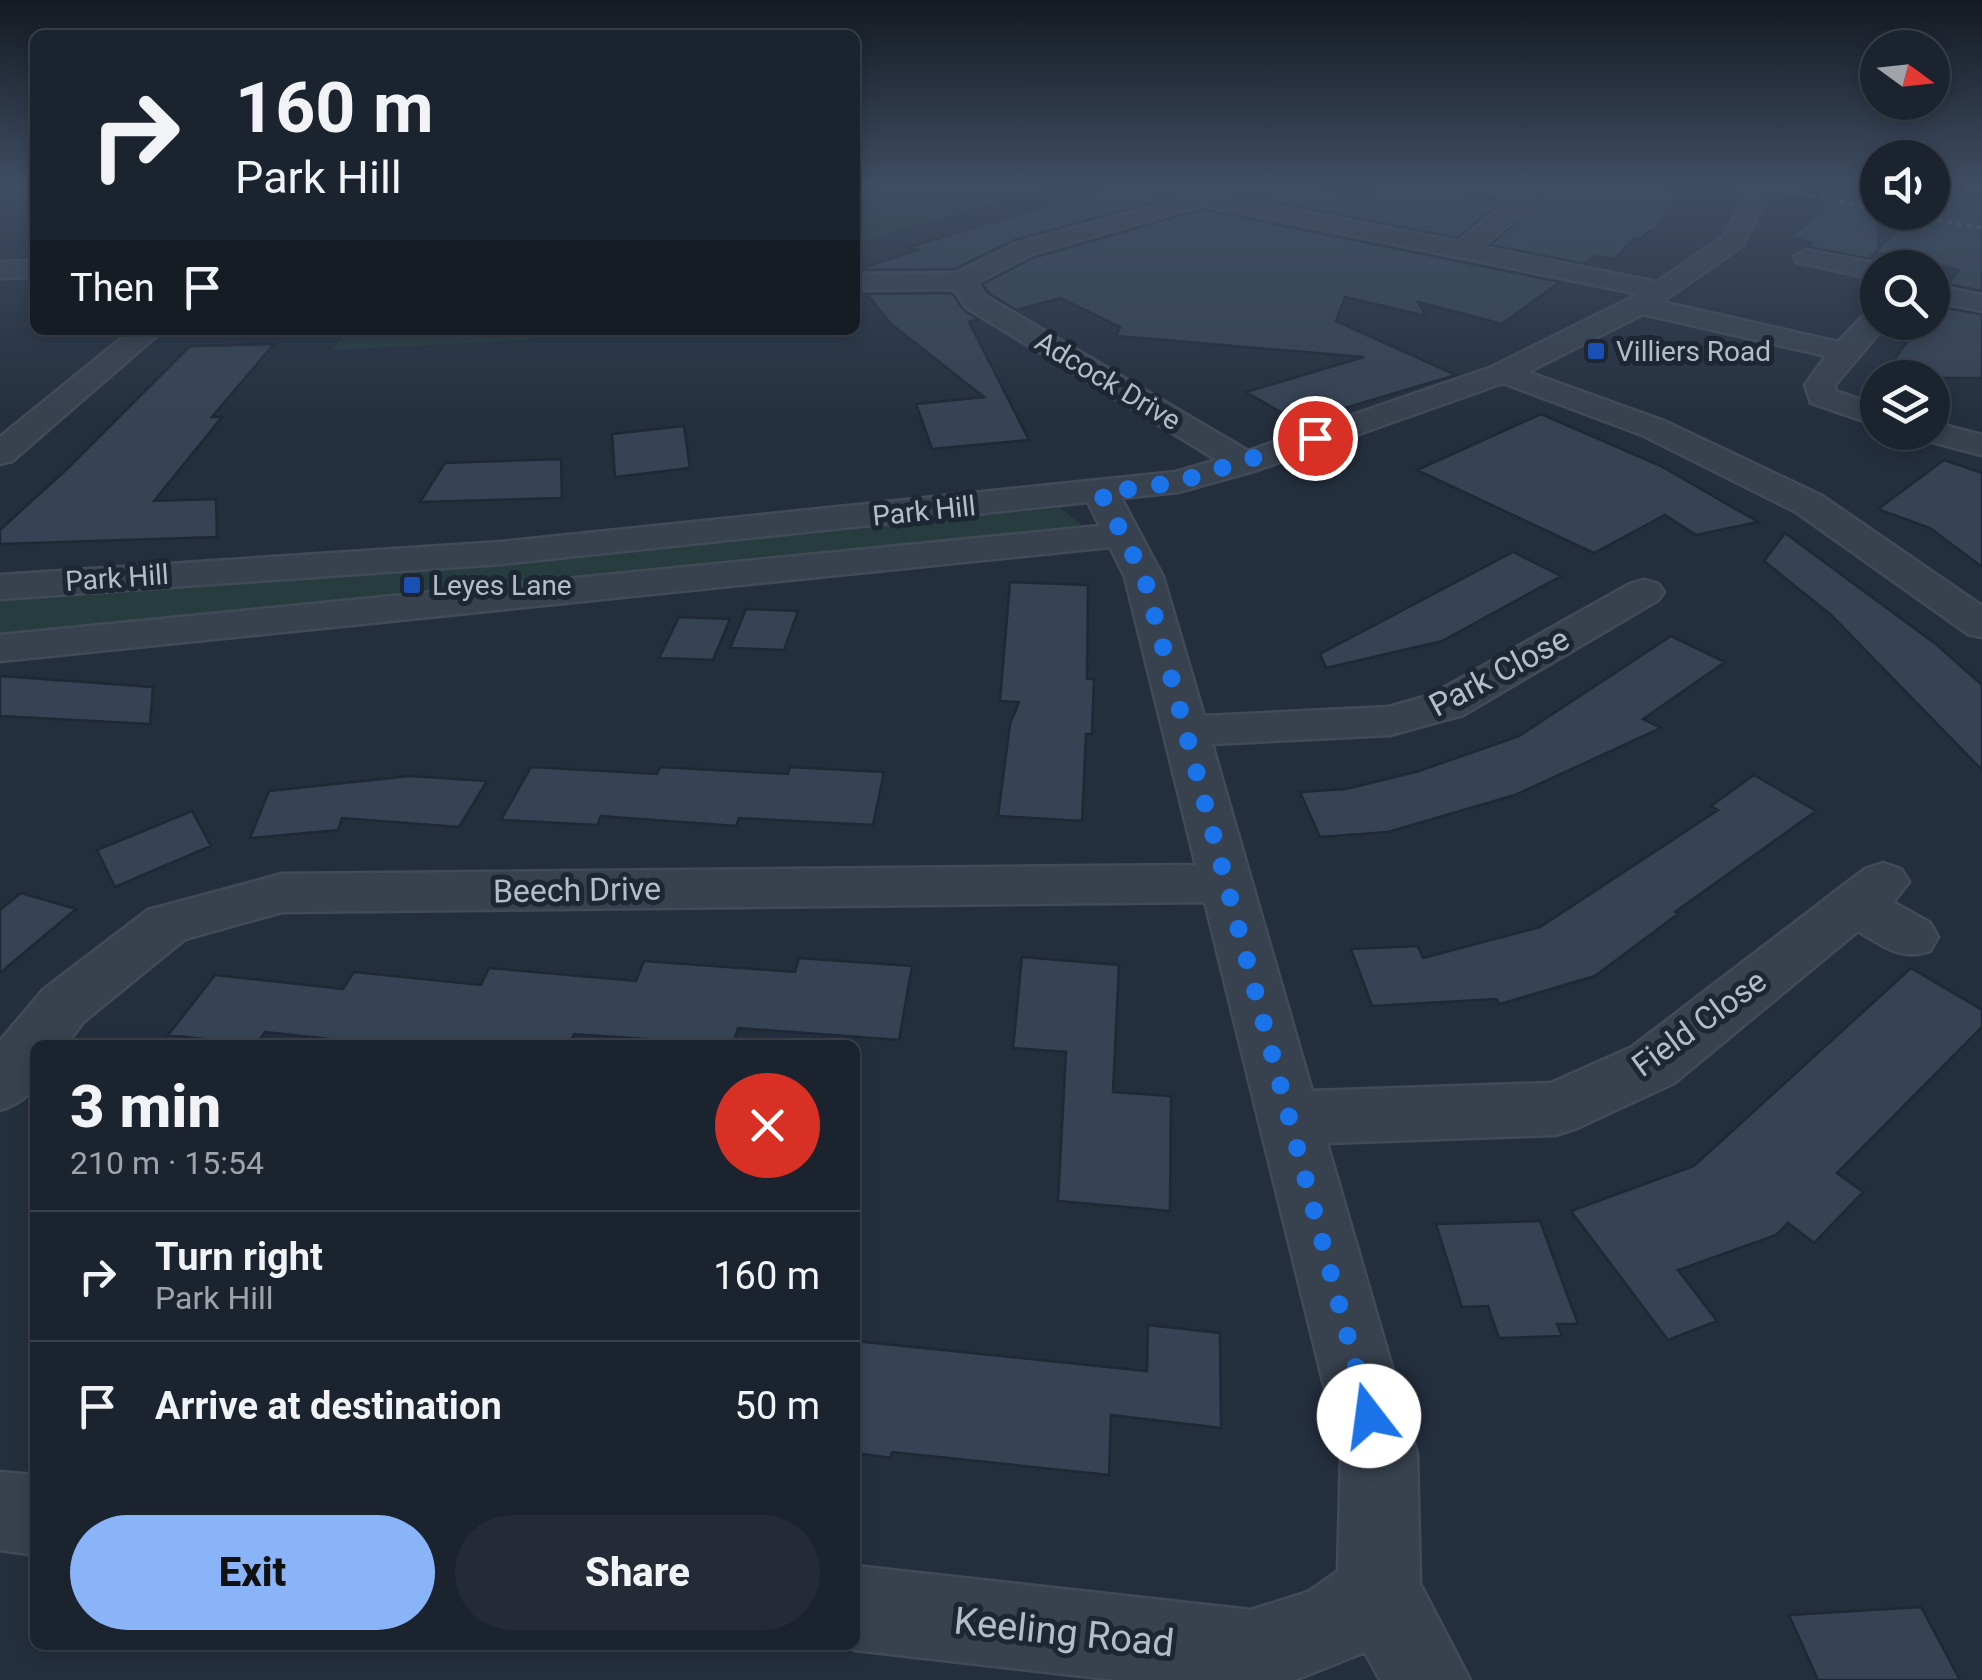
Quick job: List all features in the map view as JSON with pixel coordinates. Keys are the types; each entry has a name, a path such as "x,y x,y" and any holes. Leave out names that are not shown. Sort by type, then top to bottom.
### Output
{"street":[{"path":"860,282 962,281 988,263"},
{"path":"1519,263 1844,352"},
{"name":"Park Hill","path":"0,648 1113,514 1178,482 1245,463 1503,372 1649,298 1700,263"},
{"path":"0,270 30,269"},
{"name":"Adcock Drive","path":"962,281 976,302 1245,463"},
{"path":"1950,297 1982,303"},
{"path":"0,454 142,335"},
{"path":"1860,336 1820,386 1822,396 1860,410"},
{"path":"1503,372 1652,428 1809,504 1982,625"},
{"path":"1950,437 1982,445"},
{"path":"1113,514 1144,576 1379,1454 1379,1593 1427,1680"},
{"name":"Park Hill","path":"0,587 1113,514"},
{"name":"Park Close","path":"1186,732 1390,721 1420,714 1448,704 1646,606"},
{"name":"Beech Drive","path":"35,1040 62,1006 167,924 282,893 1225,884"},
{"name":"Field Close","path":"1288,1118 1554,1110 1653,1065 1869,893 1911,937"},
{"name":"Beech Drive","path":"0,1085 30,1047"},
{"path":"0,1511 30,1514"},
{"name":"Keeling Road","path":"860,1609 1251,1653 1330,1626 1379,1593"}],"green space":[{"path":"344,335 528,335 528,340 333,350"},
{"path":"1060,508 1083,526 1065,534 0,635 0,599 505,560"}],"building":[{"path":"876,263 966,263 955,269 860,268"},
{"path":"1022,263 1469,263 1560,282 1502,324 1418,302 1426,316 1345,297 1336,321 1456,375 1298,422 1246,392 1364,357 1116,336 1120,327 1061,298 1016,310 988,293 982,284"},
{"path":"1950,263 1982,263 1982,291 1950,281 1959,270 1950,268"},
{"path":"952,293 964,310 978,319 969,322 1029,440 932,449 916,404 984,397 891,324 867,294"},
{"path":"1950,309 1982,314 1982,378 1950,378 1950,360 1894,360 1908,340 1950,340"},
{"path":"274,344 212,417 222,417 154,501 216,499 217,537 0,544 0,530 190,346"},
{"path":"1541,414 1661,466 1758,522 1696,535 1665,515 1594,553 1417,470"},
{"path":"684,426 690,468 615,477 612,434"},
{"path":"561,459 562,498 420,502 445,463"},
{"path":"1944,460 1982,473 1982,567 1930,528 1878,509"},
{"path":"1785,533 1937,645 1982,685 1982,770 1831,615 1764,561"},
{"path":"1513,552 1561,576 1442,641 1326,668 1320,654"},
{"path":"1010,582 1088,585 1087,679 1094,679 1092,734 1086,734 1082,821 998,816 1010,724 1019,702 1000,701"},
{"path":"746,609 798,611 784,650 730,648"},
{"path":"679,617 730,619 713,660 659,658"},
{"path":"1671,636 1725,662 1643,719 1661,728 1515,795 1388,832 1320,837 1300,792 1346,789 1419,771 1519,736"},
{"path":"0,676 153,687 150,724 0,716"},
{"path":"531,767 657,774 660,767 788,774 790,767 884,772 873,825 739,818 736,826 601,816 597,825 501,820"},
{"path":"1754,775 1816,811 1675,912 1678,914 1595,976 1500,1004 1496,999 1372,1006 1351,949 1418,946 1423,958 1540,927 1718,810 1711,806"},
{"path":"410,776 487,781 459,827 342,818 338,830 250,838 269,791"},
{"path":"192,811 211,846 115,887 97,850"},
{"path":"21,893 76,909 0,973 0,910"},
{"path":"1022,957 1119,965 1113,1092 1171,1096 1170,1211 1058,1201 1066,1052 1013,1048"},
{"path":"799,958 912,966 899,1040 738,1028 734,1040 574,1034 571,1040 339,1040 265,1032 259,1040 212,1040 168,1035 215,975 343,989 354,972 481,985 489,968 636,981 644,961 795,972"},
{"path":"1911,968 1982,1010 1982,1027 1837,1173 1863,1192 1814,1243 1788,1223 1776,1235 1678,1270 1717,1321 1668,1340 1571,1211 1694,1166"},
{"path":"1540,1221 1578,1324 1557,1324 1562,1336 1499,1338 1488,1306 1462,1307 1436,1224"},
{"path":"1148,1325 1220,1333 1221,1428 1111,1415 1109,1475 892,1452 891,1458 860,1454 860,1342 1147,1371"},
{"path":"1921,1607 1960,1680 1818,1680 1789,1615"}],"place":[{"name":"Villiers Road","path":"1596,351"},
{"name":"Leyes Lane","path":"412,585"}],"route":[{"path":"1315,438 1178,482 1101,493 1144,576 1369,1416"}]}
